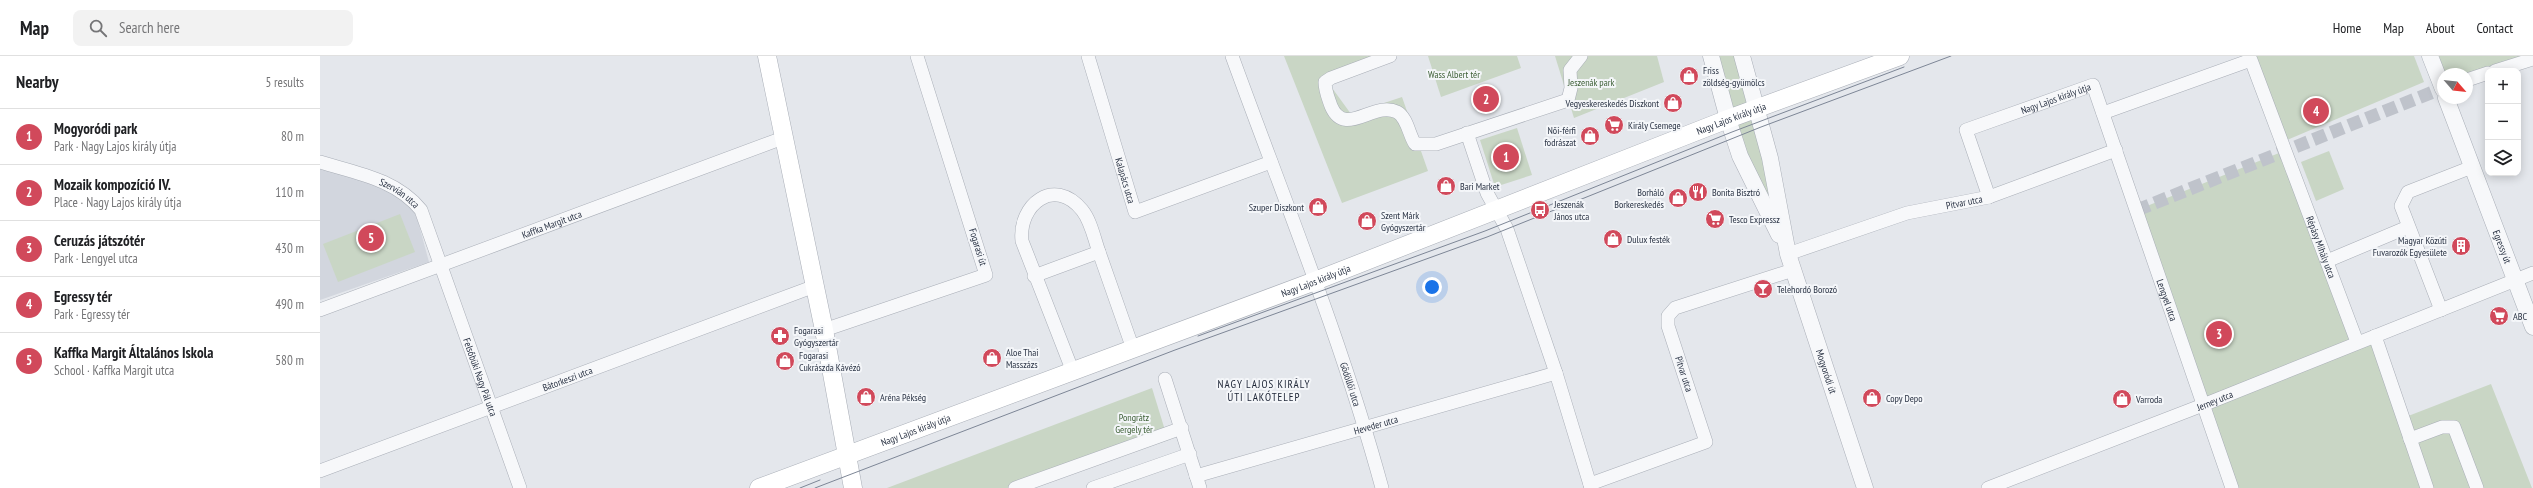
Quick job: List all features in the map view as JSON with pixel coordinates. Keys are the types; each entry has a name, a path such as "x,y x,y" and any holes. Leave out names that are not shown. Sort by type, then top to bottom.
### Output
{"main road":[{"path":"767,56 824,330 853,488"},
{"name":"Nagy Lajos király útja","path":"759,488 1315,281 1728,119 1900,56"}],"street":[{"name":"Fogarasi út","path":"824,330 986,275 918,56"},
{"name":"Kalapács utca","path":"1088,56 1135,212 1271,162"},
{"path":"1232,56 1315,281"},
{"path":"1390,56 1331,78 1325,82 1325,89 1335,114 1340,119 1348,120 1373,112 1392,110 1402,116 1415,144 1436,144 1522,114 1568,100 1571,88 1570,70 1581,56"},
{"name":"Mogyoródi út","path":"1712,56 1728,119 1740,156 1788,254"},
{"name":"Mogyoródi út","path":"1742,56 1770,158 1788,254 1865,488"},
{"path":"2430,56 2437,73"},
{"path":"2504,68 2533,59"},
{"name":"Répásy Mihály utca","path":"2103,113 2251,60 2357,342"},
{"path":"2473,78 2485,74"},
{"name":"Nagy Lajos király útja","path":"1989,197 1966,130 2093,85 2103,113"},
{"name":"Egressy út","path":"2448,104 2533,327"},
{"name":"Lengyel utca","path":"2103,113 2232,488"},
{"path":"1468,133 1487,193 1505,223 1556,373 1590,486"},
{"name":"Kaffka Margit utca","path":"320,310 783,138"},
{"name":"Pitvar utca","path":"1788,254 1907,213 1989,197 2116,150"},
{"name":"Szervián utca","path":"320,162 382,181 410,197 420,210 439,266"},
{"path":"2440,310 2401,206 2408,192 2472,167"},
{"path":"1073,372 1034,276 1022,241 1021,229 1032,204 1045,196 1061,194 1082,210 1099,252 1133,349"},
{"path":"2327,261 2408,228"},
{"path":"1034,276 1099,252"},
{"name":"Felsőbüki Nagy Pál utca","path":"439,266 520,488"},
{"name":"Pitvar utca","path":"1590,486 1706,442 1668,326 1668,316 1675,308 1793,270"},
{"name":"Jerney utca","path":"1988,488 2203,405 2357,342 2533,273"},
{"name":"Gödöllői utca","path":"1315,281 1366,429 1382,488"},
{"name":"Bátorkeszi utca","path":"320,471 815,286"},
{"path":"2375,336 2410,439 2422,485"},
{"name":"Heveder utca","path":"1198,482 1366,429 1556,373"},
{"path":"1165,379 1182,428 1198,482"},
{"path":"2410,439 2442,427 2454,427 2477,488"},
{"path":"1015,488 1047,483 1182,428"},
{"path":"1093,488 1190,454"},
{"path":"1116,488 1124,476"}],"shaded area":[{"path":"320,167 385,189 405,199 416,214 429,262 320,300"}],"green space":[{"path":"1284,56 1373,56 1327,81 1351,114 1402,97 1428,171 1342,203"},
{"name":"Wass Albert tér","path":"1428,56 1517,56 1521,68 1441,97"},
{"name":"Jeszenák park","path":"1555,56 1657,56 1664,82 1574,118"},
{"path":"1711,56 1742,56 1788,254 1740,156"},
{"path":"2255,56 2414,56 2424,82 2287,140"},
{"path":"2439,56 2533,56 2473,72 2473,68 2443,68"},
{"path":"1517,128 1532,175 1495,187 1480,140"},
{"path":"2284,151 2357,342 2375,336 2403,418 2491,384 2532,488 2232,488 2137,210"},
{"path":"2329,151 2344,189 2316,201 2301,162"},
{"path":"400,214 415,252 338,282 323,244"},
{"name":"Pongrátz Gergely tér","path":"1152,388 1168,440 1031,488 887,488"}],"tunnel":[{"path":"2137,210 2437,90"}],"tram line":[{"path":"815,488 1175,350 1487,237 1761,127 1951,56"},
{"path":"1198,336 1485,231 1732,132 1904,67"},
{"path":"800,488 820,480"}],"place":[{"name":"Friss zöldség-gyümölcs","path":"1689,76"},
{"name":"Mozaik kompozíció IV.","path":"1486,99"},
{"name":"Vegyeskereskedés Diszkont","path":"1673,103"},
{"name":"Egressy tér","path":"2316,111"},
{"name":"Király Csemege","path":"1614,125"},
{"name":"Női-férfi fodrászat","path":"1590,136"},
{"name":"Mogyoródi park","path":"1506,157"},
{"name":"Bari Market","path":"1446,186"},
{"name":"Bonita Bisztró","path":"1698,192"},
{"name":"Borháló Borkereskedés","path":"1678,198"},
{"name":"Szuper Diszkont","path":"1318,207"},
{"name":"Jeszenák János utca","path":"1540,210"},
{"name":"Tesco Expressz","path":"1715,219"},
{"name":"Szent Márk Gyógyszertár","path":"1367,221"},
{"name":"Kaffka Margit Általános Iskola","path":"371,238"},
{"name":"Dulux festék","path":"1613,239"},
{"name":"Magyar Közúti Fuvarozók Egyesülete","path":"2461,246"},
{"name":"Telehordó Borozó","path":"1763,289"},
{"name":"ABC","path":"2499,316"},
{"name":"Ceruzás játszótér","path":"2219,334"},
{"name":"Fogarasi Gyógyszertár","path":"780,336"},
{"name":"Aloe Thai Masszázs","path":"992,358"},
{"name":"Fogarasi Cukrászda Kávézó","path":"785,361"},
{"name":"Aréna Pékség","path":"866,397"},
{"name":"Copy Depo","path":"1872,398"},
{"name":"Varroda","path":"2122,399"}],"district":[{"name":"NAGY LAJOS KIRÁLY ÚTI LAKÓTELEP","path":"1264,390"}]}
